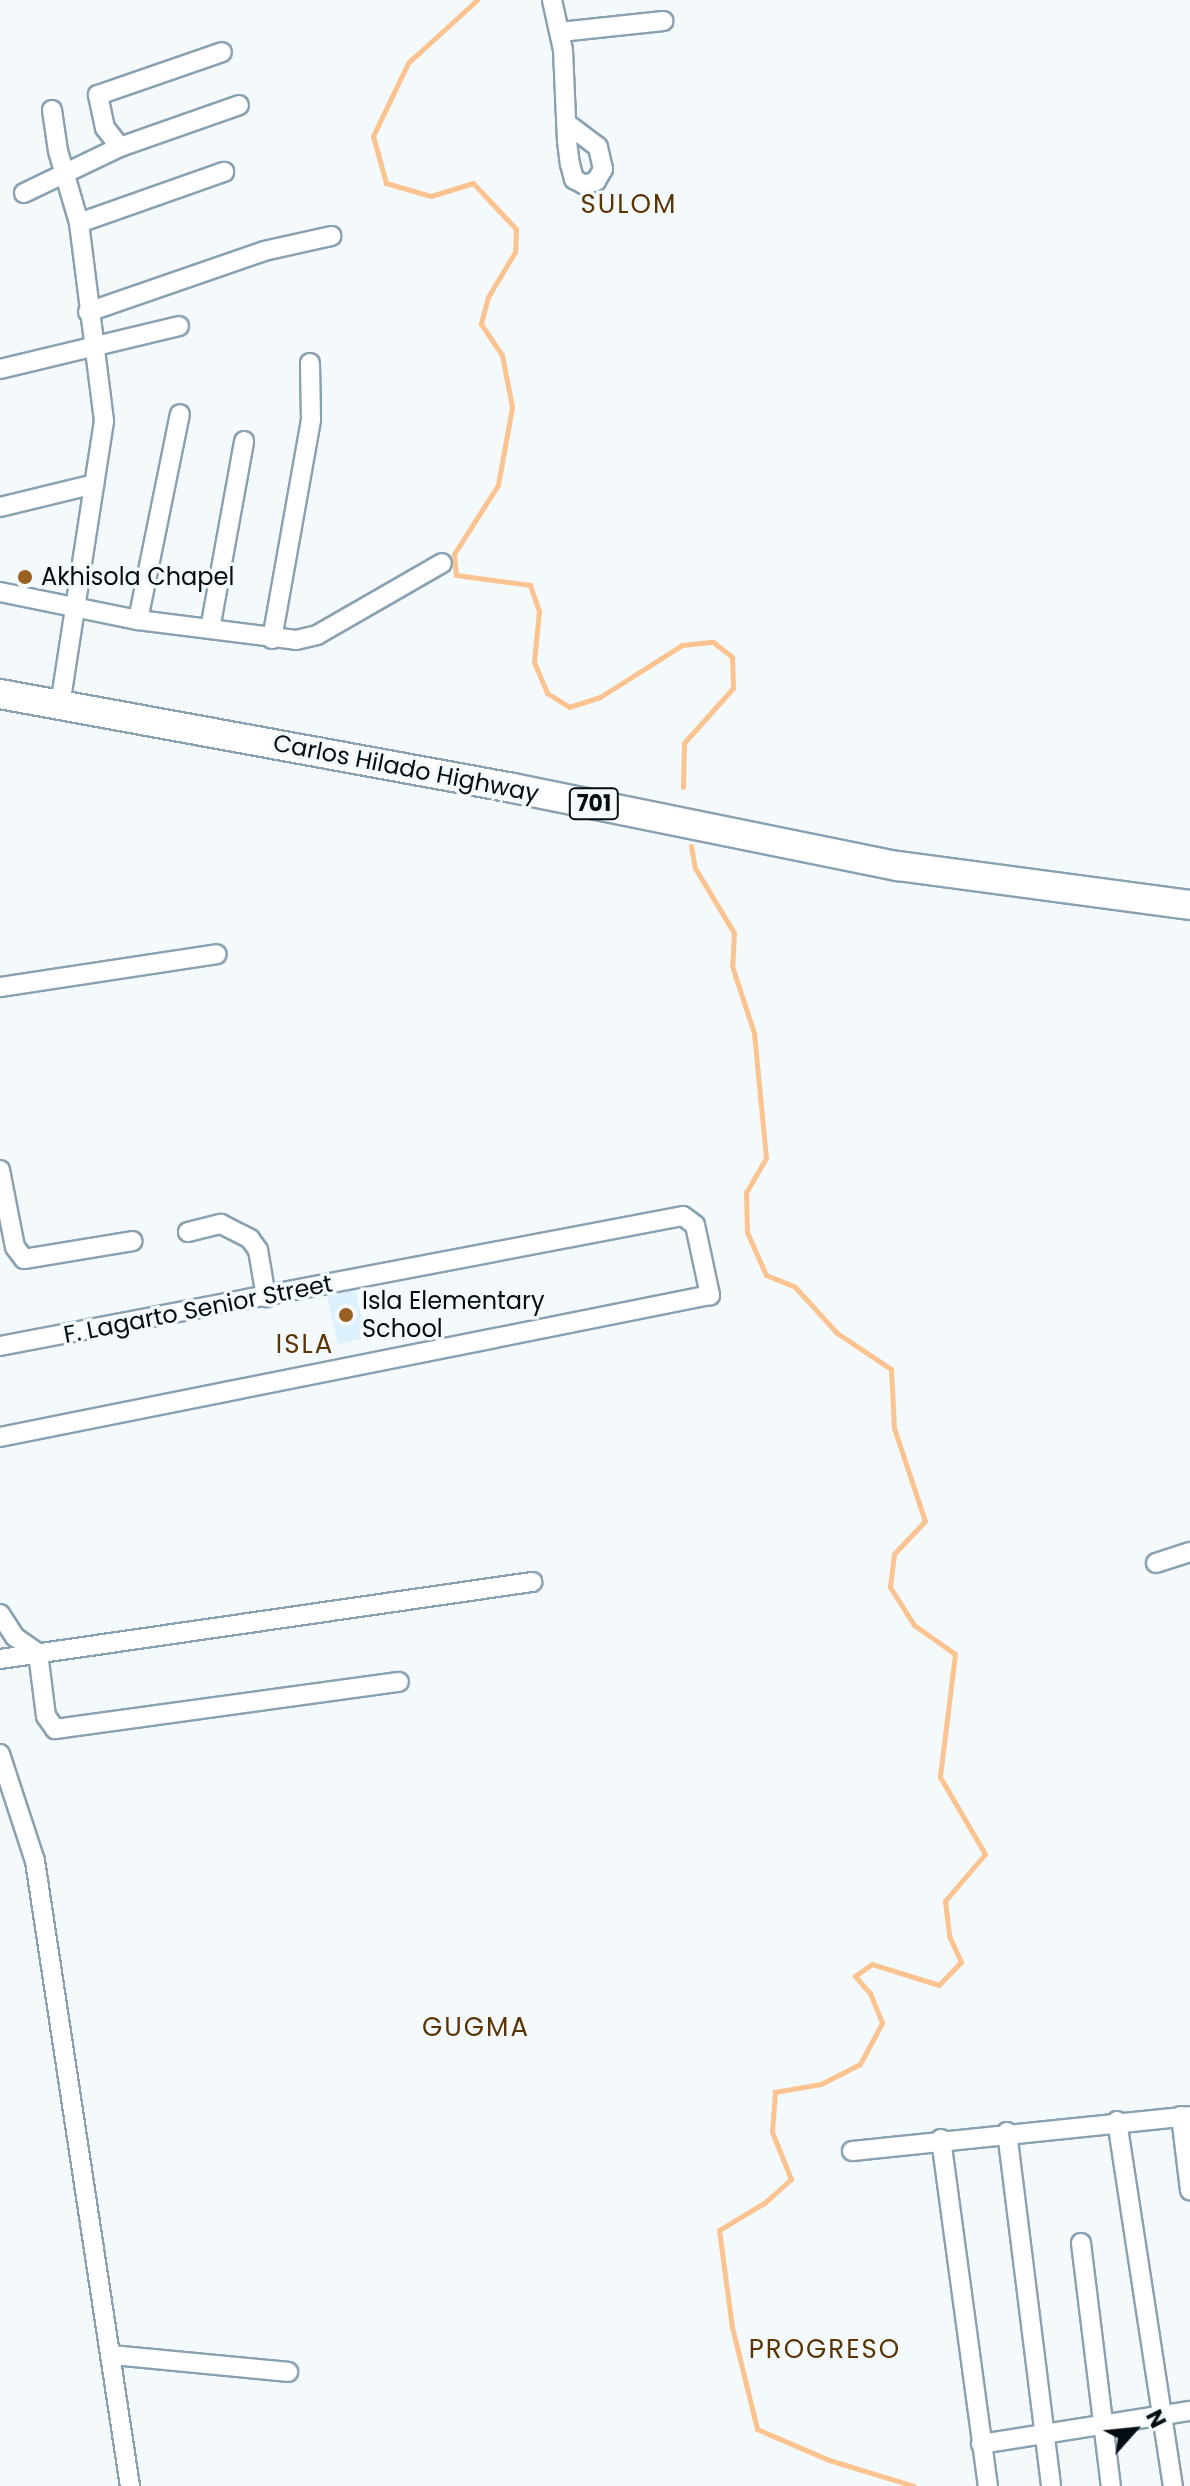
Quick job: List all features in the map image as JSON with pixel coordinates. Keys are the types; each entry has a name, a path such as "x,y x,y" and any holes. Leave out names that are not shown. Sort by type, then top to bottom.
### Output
{"main road":[{"name":"Carlos Hilado Highway","path":"0,694 898,866 1190,905"}],"street":[{"path":"552,0 560,32 567,124"},
{"path":"560,32 663,21"},
{"path":"120,147 105,128 98,95 222,52"},
{"path":"24,193 69,175 120,147 239,105"},
{"path":"52,110 58,151 69,175 79,223 104,421 60,704"},
{"path":"79,223 224,172"},
{"path":"88,312 264,251 331,236"},
{"path":"0,369 179,326"},
{"path":"272,639 311,420 310,363"},
{"path":"138,620 180,414"},
{"path":"210,629 244,441"},
{"path":"0,507 94,484"},
{"path":"0,592 138,620 272,639 317,635 442,563"},
{"path":"0,987 217,954"},
{"path":"0,1170 15,1247 24,1259 133,1241"},
{"name":"F. Lagarto Senior Street","path":"0,1346 683,1216 695,1225 710,1295 0,1437"},
{"path":"188,1232 221,1224 250,1239 258,1250 266,1297"},
{"path":"1156,1563 1190,1552"},
{"path":"0,1659 532,1582"},
{"path":"0,1614 15,1637 38,1653 46,1716 55,1729 399,1682"},
{"path":"0,1754 35,1861 130,2486"},
{"path":"852,2151 1007,2132 1185,2116 1190,2190"},
{"path":"1117,2121 1165,2414 1173,2486"},
{"path":"1007,2132 1042,2434 1051,2486"},
{"path":"941,2139 988,2486"},
{"path":"1081,2243 1111,2486"},
{"path":"112,2355 288,2372"},
{"path":"981,2444 1190,2411"}],"shaded area":[{"name":"Isla Elementary School","path":"354,1285 366,1338 338,1344 326,1292"}],"waterway":[{"path":"477,0 408,63 373,136 386,183 431,196 473,183 516,229 515,252 488,297 481,324 502,355 512,407 498,485 454,554 456,575 530,585 539,611 534,662 547,693 569,707 600,697 682,645 713,642 732,657 733,688 684,743 683,787"},
{"path":"691,846 695,868 734,933 732,966 754,1033 766,1158 746,1192 747,1232 766,1275 795,1287 837,1333 891,1369 894,1428 925,1521 894,1554 890,1587 914,1625 955,1654 940,1777 985,1854 945,1901 949,1936 961,1962 939,1985 872,1964 855,1976 870,1993 882,2023 860,2064 821,2084 775,2092 772,2132 791,2179 764,2203 719,2230 732,2327 757,2429 829,2460 914,2486"}],"place":[{"name":"Akhisola Chapel","path":"25,577"},
{"name":"Isla Elementary School","path":"346,1315"}],"district":[{"name":"SULOM","path":"629,205"},
{"name":"ISLA","path":"305,1345"},
{"name":"GUGMA","path":"476,2028"},
{"name":"PROGRESO","path":"825,2350"}]}
